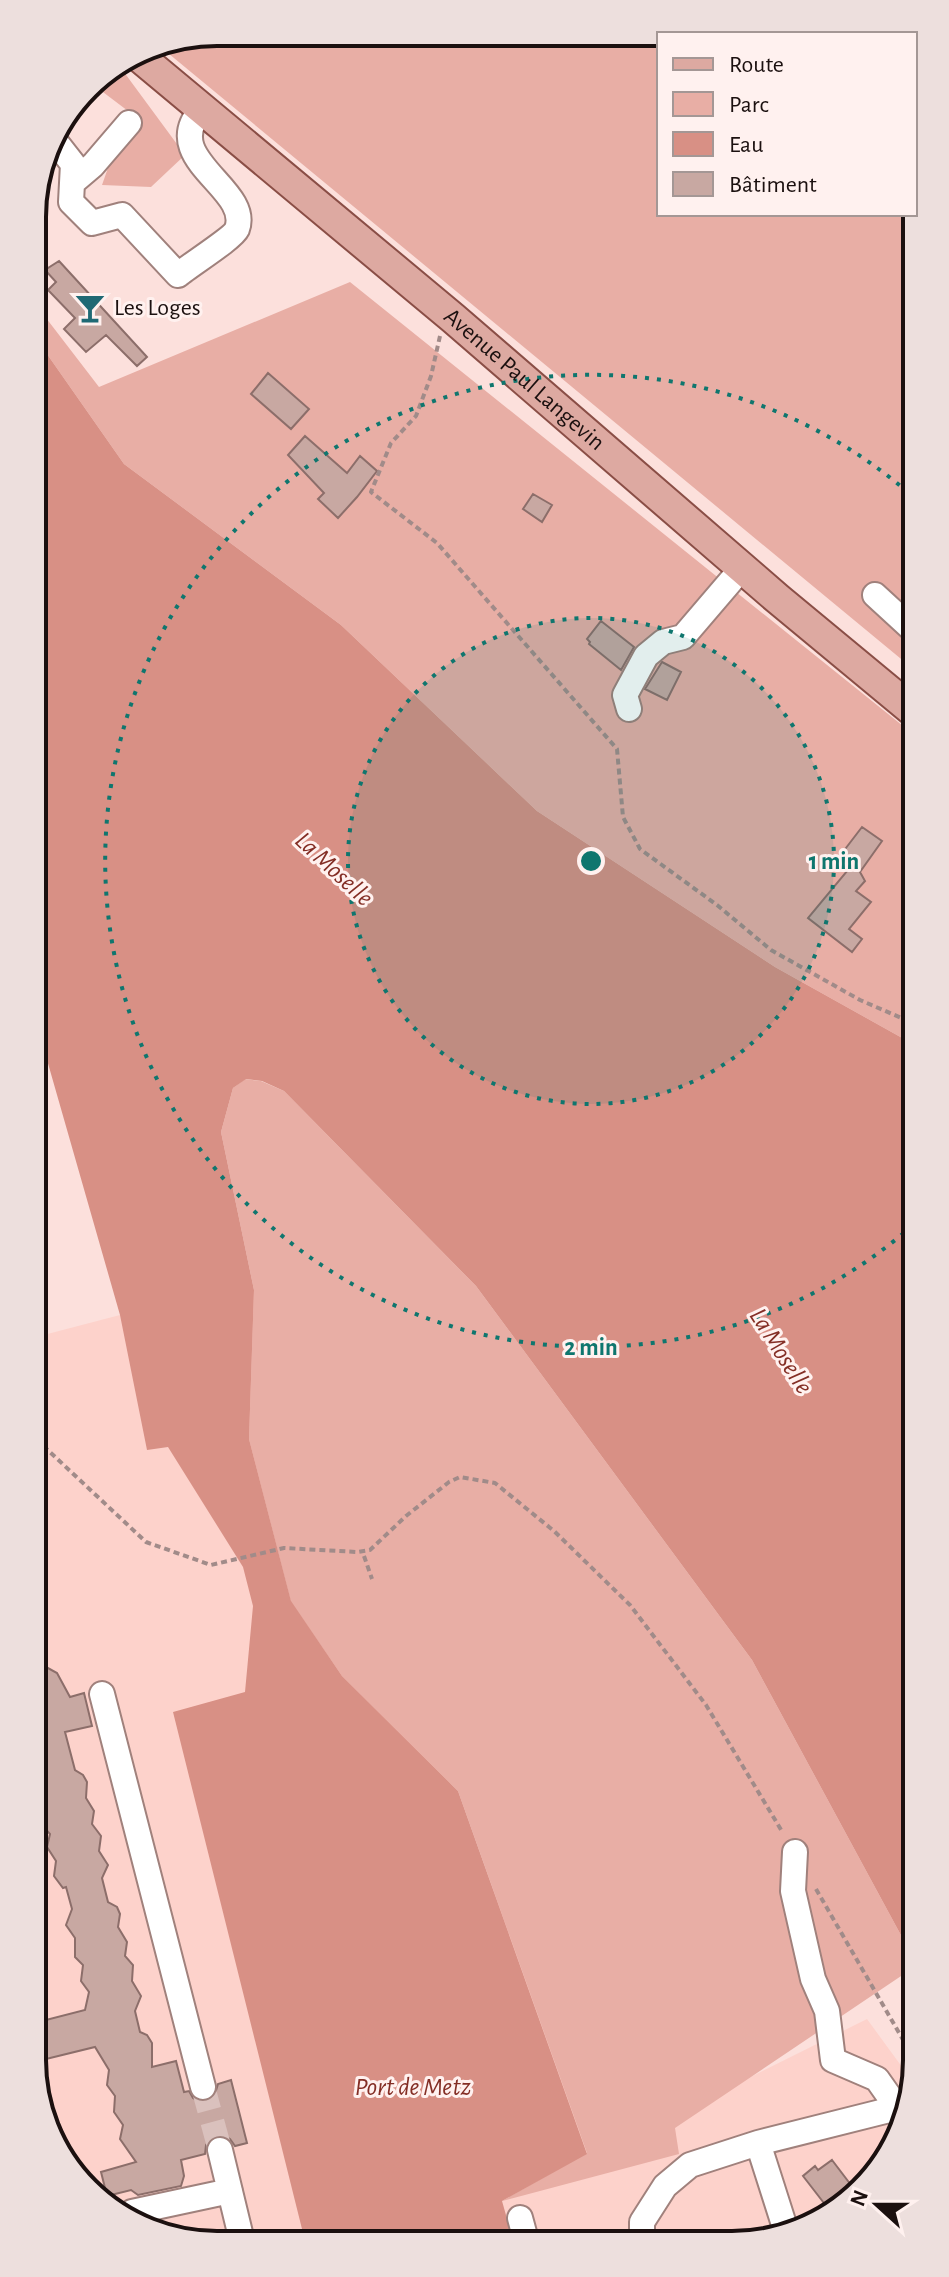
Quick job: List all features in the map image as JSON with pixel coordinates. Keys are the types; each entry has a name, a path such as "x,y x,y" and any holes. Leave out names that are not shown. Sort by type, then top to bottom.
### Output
{"main road":[{"name":"Avenue Paul Langevin","path":"146,62 453,318 903,702"}],"street":[{"path":"61,148 73,164 71,202 92,223 122,215 178,275 237,231 238,223 230,199 197,157 190,143 193,120 202,109"},
{"path":"73,182 93,165 129,123"},
{"path":"629,709 625,695 646,656 663,642 683,637 742,568"},
{"path":"875,595 903,621"},
{"path":"102,1694 203,2087"},
{"path":"795,1852 793,1891 813,1979 827,2011 833,2060 877,2079 896,2107"},
{"path":"642,2231 642,2222 665,2186 690,2165 758,2143 894,2112"},
{"path":"758,2143 783,2223"},
{"path":"220,2150 240,2231"},
{"path":"138,2211 230,2191"}],"path":[{"path":"453,318 437,340 431,376 416,416 391,443 371,492 437,543 617,749 623,817 640,849 717,905 771,950 860,1000 903,1019"},
{"path":"46,1448 146,1542 211,1565 284,1548 370,1550 449,1482 460,1477 495,1483 554,1531 630,1605 706,1705 903,2040"},
{"path":"364,1556 372,1579"}],"shaded area":[{"path":"254,1290 598,2153 867,2019 903,2068 900,2093 890,2125 868,2164 837,2165 837,2194 787,2222 754,2230 206,2231 162,2222 142,2213 122,2202 89,2173 59,2125 47,2082 46,1334 120,1315"}],"green space":[{"path":"206,46 657,46 657,216 903,216 903,661 168,54"},
{"path":"125,73 185,155 151,187 102,185 128,111 102,91"},
{"path":"350,282 903,726 903,1038 775,967 537,811 341,625 124,464 46,353 46,318 99,387"},
{"path":"245,1079 261,1081 284,1091 476,1286 752,1660 903,1939 903,1975 675,2128 679,2154 502,2201 587,2153 458,1791 342,1676 291,1602 249,1439 254,1290 221,1132 233,1088"}],"water":[{"path":"46,353 124,464 341,625 537,811 775,967 903,1038 903,1939 752,1660 476,1286 284,1091 262,1081 246,1079 233,1088 221,1132 254,1290 249,1439 291,1601 342,1676 458,1791 587,2154 502,2201 510,2231 303,2231 173,1712 245,1692 253,1606 243,1567 168,1447 147,1450 120,1315 46,1056"}],"building":[{"path":"59,261 147,357 137,366 106,335 86,352 64,329 75,318 48,290 56,282 46,269"},
{"path":"268,373 309,409 291,429 251,394"},
{"path":"305,436 347,473 360,456 377,471 338,518 318,499 324,493 288,455"},
{"path":"533,494 552,505 542,522 523,509"},
{"path":"601,621 634,647 621,670 589,644 587,639"},
{"path":"662,662 681,672 667,700 645,689"},
{"path":"862,827 882,841 860,872 865,881 856,891 871,902 849,929 862,939 852,952 808,918 848,870 836,861"},
{"path":"46,1667 57,1673 70,1697 84,1693 92,1726 65,1732 75,1770 87,1782 86,1798 94,1811 92,1824 101,1836 99,1851 108,1865 102,1878 108,1902 117,1907 120,1914 118,1927 127,1942 125,1956 133,1965 132,1981 141,1996 135,2011 140,2032 147,2035 152,2043 152,2067 176,2061 184,2092 189,2091 200,2102 214,2097 218,2084 231,2080 247,2143 235,2146 223,2135 210,2139 205,2154 181,2160 184,2176 181,2186 138,2195 131,2190 113,2195 105,2189 101,2172 136,2162 120,2139 123,2125 114,2112 115,2096 107,2085 109,2070 95,2047 46,2059 46,2020 85,2010 89,1992 81,1981 83,1965 75,1957 75,1938 66,1925 72,1909 66,1887 63,1888 54,1876 56,1861 47,1847 50,1834 46,1830"},
{"path":"832,2160 837,2167 837,2194 824,2203 803,2176 815,2166 818,2170"}],"tunnel":[{"path":"203,2087 220,2150"}],"place":[{"name":"Les Loges","path":"90,308"}],"water label":[{"name":"La Moselle","path":"334,869"},
{"name":"La Moselle","path":"781,1351"},
{"name":"Port de Metz","path":"413,2087"}]}
